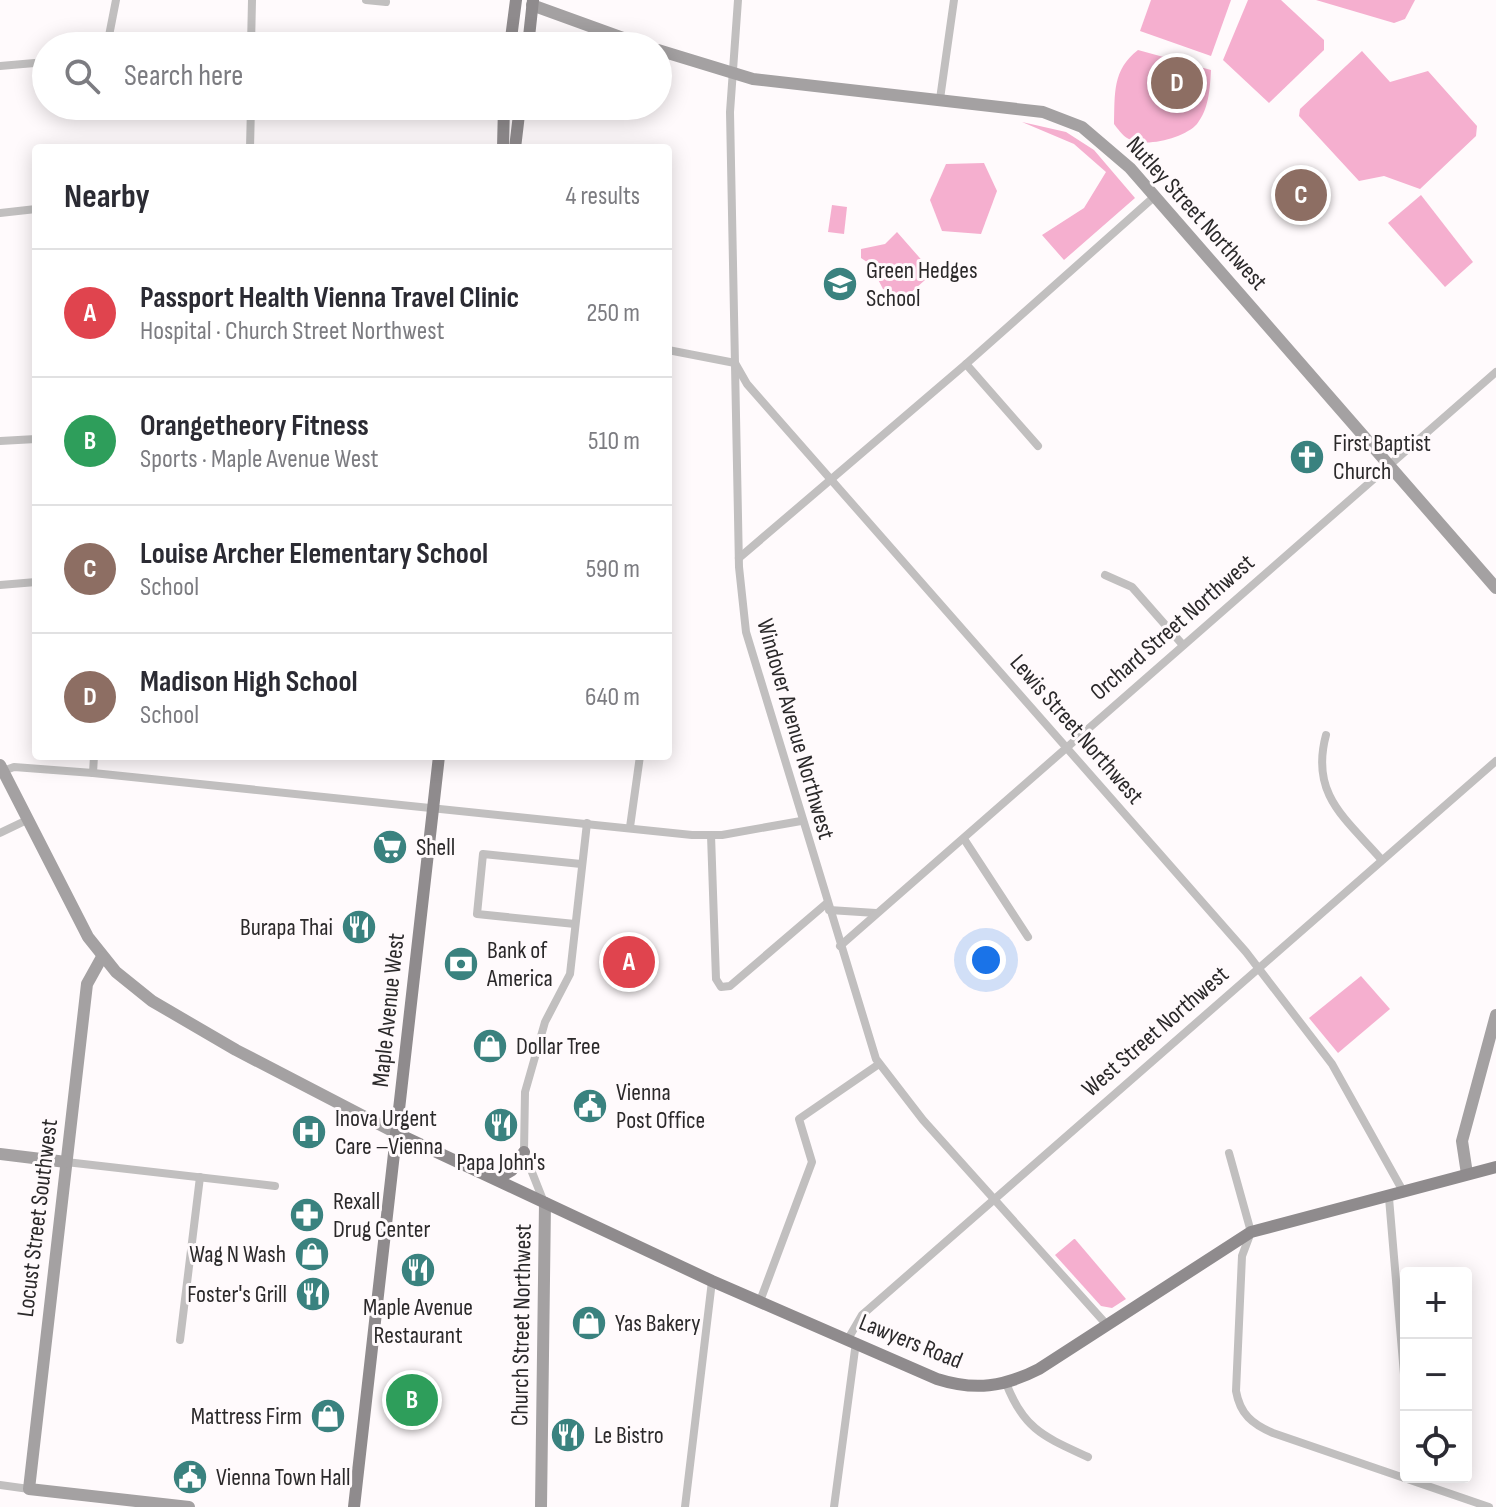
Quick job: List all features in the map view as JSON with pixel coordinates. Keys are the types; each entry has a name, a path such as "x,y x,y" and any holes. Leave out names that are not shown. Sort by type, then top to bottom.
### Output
{"main road":[{"path":"513,32 521,1"},
{"path":"521,1 526,32"},
{"path":"503,144 504,120"},
{"path":"515,144 518,120"},
{"name":"Maple Avenue West","path":"354,1507 439,760"},
{"name":"Lawyers Road","path":"396,1133 712,1281 957,1385 983,1387 1006,1383 1039,1369 1251,1232 1389,1198 1496,1167"},
{"path":"497,1179 512,1170 524,1152"}],"street":[{"path":"110,32 116,0"},
{"path":"251,32 252,0"},
{"path":"366,0 386,2"},
{"name":"Windover Avenue Northwest","path":"738,0 731,74 739,558 746,632 801,821 879,1064 923,1120 1107,1325"},
{"path":"940,99 954,0"},
{"path":"521,1 606,32"},
{"name":"Nutley Street Northwest","path":"672,55 731,74 1043,112 1067,120 1114,151 1496,588"},
{"path":"0,66 32,63"},
{"path":"250,144 251,120"},
{"path":"739,558 966,364 1154,197"},
{"path":"0,213 32,209"},
{"path":"672,351 735,363"},
{"name":"Lewis Street Northwest","path":"735,363 747,384 1258,967 1332,1064 1404,1193"},
{"path":"966,364 1038,446"},
{"name":"Orchard Street Northwest","path":"840,946 1496,372"},
{"path":"0,441 32,439"},
{"path":"1105,575 1132,587 1182,644"},
{"path":"0,585 32,582"},
{"path":"1326,735 1321,773 1329,796 1381,859"},
{"path":"93,773 94,760"},
{"path":"630,827 639,760"},
{"name":"West Street Northwest","path":"852,1341 862,1315 1496,761"},
{"path":"396,1133 236,1050 152,1001 102,957 88,937 1,768 93,773 711,835 757,831 801,821"},
{"path":"0,833 27,820"},
{"name":"Church Street Northwest","path":"541,1507 545,1203 534,1184 524,1152 525,1092 545,1022 570,974 587,823"},
{"path":"711,835 716,979 721,987 730,986 828,906 876,913"},
{"path":"964,839 1028,937"},
{"path":"575,924 477,914 483,854 581,864"},
{"name":"Locust Street Southwest","path":"29,1489 87,984 102,957"},
{"path":"1467,1174 1462,1141 1496,1015"},
{"path":"760,1301 812,1162 799,1119 879,1064"},
{"path":"1229,1153 1251,1232 1242,1256 1236,1391 1242,1411 1256,1426 1273,1433 1400,1475"},
{"path":"0,1154 275,1186"},
{"path":"180,1340 200,1177"},
{"path":"1389,1198 1401,1339"},
{"path":"685,1507 712,1281"},
{"path":"834,1507 852,1341"},
{"path":"1006,1383 1018,1412 1034,1429 1088,1457"},
{"path":"1424,1483 1489,1507"},
{"path":"0,1485 189,1507"}],"shaded area":[{"path":"1151,0 1231,0 1211,56 1140,31"},
{"path":"1248,0 1281,0 1324,40 1324,50 1269,103 1223,60"},
{"path":"1316,0 1415,0 1405,19 1394,23"},
{"path":"1138,50 1211,70 1201,118 1183,134 1153,142 1134,141 1122,134 1114,124 1119,74"},
{"path":"1362,51 1390,82 1428,71 1477,126 1476,136 1420,189 1384,176 1359,181 1299,116 1300,109"},
{"path":"1022,122 1066,132 1094,150 1135,198 1064,260 1042,235 1084,208 1106,172 1074,144"},
{"path":"984,163 997,191 981,234 942,231 930,200 946,164"},
{"path":"1421,195 1473,262 1445,287 1388,223"},
{"path":"832,205 847,207 844,234 828,232"},
{"path":"897,232 933,273 900,302 891,291 883,289 870,264 861,258 861,249 885,244"},
{"path":"1361,976 1390,1009 1338,1053 1309,1018"},
{"path":"1074,1239 1126,1299 1112,1308 1101,1306 1055,1255"}],"place":[{"name":"Madison High School","path":"1177,83"},
{"name":"Louise Archer Elementary School","path":"1301,195"},
{"name":"Green Hedges School","path":"840,284"},
{"name":"First Baptist Church","path":"1307,457"},
{"name":"Shell","path":"390,847"},
{"name":"Burapa Thai","path":"359,927"},
{"name":"Passport Health Vienna Travel Clinic","path":"629,962"},
{"name":"Bank of America","path":"461,964"},
{"name":"Dollar Tree","path":"490,1046"},
{"name":"Vienna Post Office","path":"590,1106"},
{"name":"Papa John's","path":"501,1125"},
{"name":"Inova Urgent Care –Vienna","path":"309,1132"},
{"name":"Rexall Drug Center","path":"307,1215"},
{"name":"Wag N Wash","path":"312,1254"},
{"name":"Maple Avenue Restaurant","path":"418,1270"},
{"name":"Foster's Grill","path":"313,1294"},
{"name":"Yas Bakery","path":"589,1323"},
{"name":"Orangetheory Fitness","path":"412,1400"},
{"name":"Mattress Firm","path":"328,1416"},
{"name":"Le Bistro","path":"568,1435"},
{"name":"Vienna Town Hall","path":"190,1477"}]}
